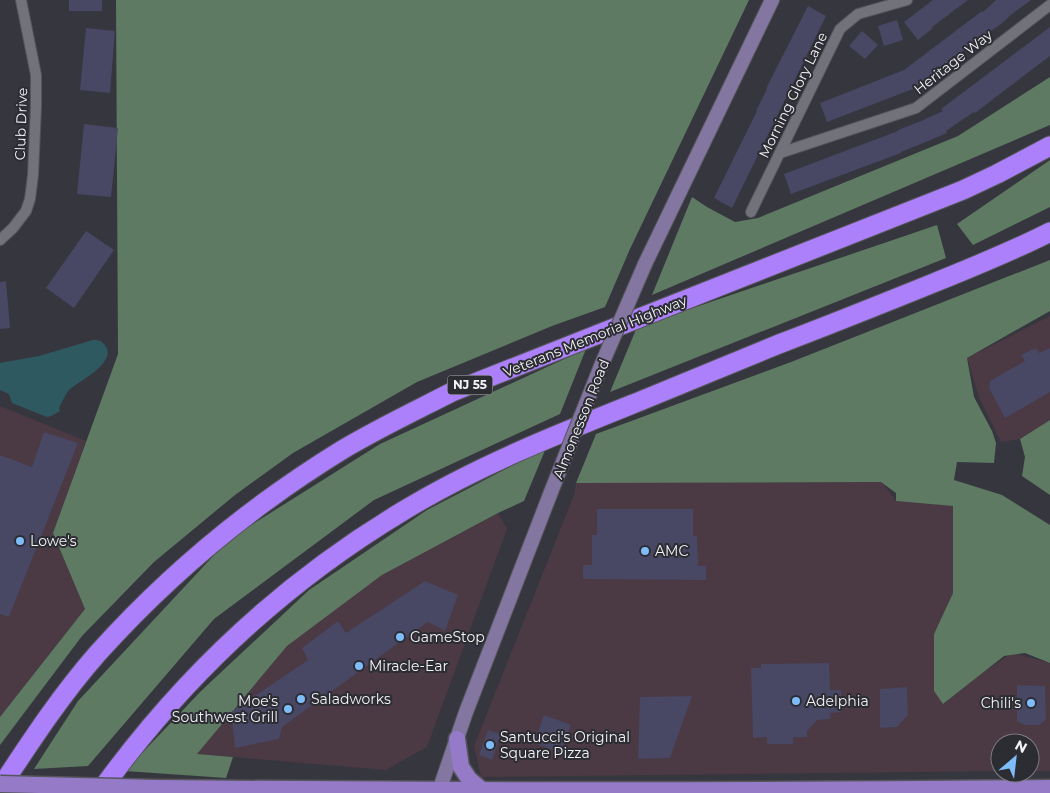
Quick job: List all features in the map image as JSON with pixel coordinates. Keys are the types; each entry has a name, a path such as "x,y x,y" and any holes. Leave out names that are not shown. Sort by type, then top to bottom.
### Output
{"highway":[{"name":"Veterans Memorial Highway","path":"0,786 73,683 98,653 158,591 198,554 230,528 270,498 343,449 452,392 954,194 1050,146"},
{"path":"99,793 134,746 172,701 229,643 270,606 342,549 405,510 452,484 539,442 1013,251 1050,232"}],"main road":[{"name":"Almonesson Road","path":"439,792 496,632 601,366 645,264 772,0"},
{"path":"457,739 461,767 468,779 482,790"},
{"path":"0,786 439,792 482,790 1050,788"}],"street":[{"name":"Club Drive","path":"0,240 13,228 26,211 32,184 36,75 21,0"},
{"name":"Morning Glory Lane","path":"750,212 840,29 858,14 907,0"},
{"name":"Heritage Way","path":"780,153 916,108 1050,5"}],"shaded area":[{"path":"1050,316 1050,420 1020,439 1001,442 980,400 967,358"},
{"path":"0,406 86,441 53,533 85,609 0,717"},
{"path":"882,482 896,501 953,506 953,593 934,634 944,704 981,674 1012,653 1050,663 1050,771 1040,771 1040,733 990,733 990,771 481,777 474,746 574,495 576,483"},
{"path":"498,513 507,529 427,747 386,770 197,754 287,646 382,575"}],"green space":[{"path":"116,0 749,0 630,249 605,307 552,326 417,382 293,453 235,495 154,562 82,636 0,745 0,717 85,609 53,533 118,354"},
{"path":"1050,77 1050,125 652,295 692,197 735,222 758,218 958,136"},
{"path":"1050,160 1050,207 973,245 957,224"},
{"path":"937,225 946,258 610,392 637,327"},
{"path":"1050,260 1050,311 967,358 974,397 992,431 996,443 994,463 957,462 954,480 1002,495 1050,525 1050,663 1025,653 1004,656 943,704 934,691 934,634 953,593 953,506 896,501 896,493 881,482 576,483 596,434 791,362"},
{"path":"586,349 560,414 374,500 214,619 88,766 34,769 78,701 229,539 380,444"},
{"path":"1050,420 1050,495 1022,476 1025,457 1020,439"},
{"path":"546,448 524,501 382,575 287,646 197,754 233,757 226,778 125,771 201,691 309,590 427,510"}],"water":[{"path":"93,340 104,344 108,351 107,358 96,370 69,390 59,408 60,411 51,416 47,417 12,403 9,394 0,390 0,363 39,356"}],"building":[{"path":"69,0 102,0 102,11 69,11"},
{"path":"933,0 968,0 918,40 904,22"},
{"path":"996,0 1031,0 913,89 827,122 820,103 904,70 983,12"},
{"path":"808,6 826,16 732,208 714,198"},
{"path":"897,20 903,40 884,46 878,26"},
{"path":"1050,27 1050,56 975,113 946,131 947,133 901,153 791,194 784,174 898,131 943,111 941,109"},
{"path":"86,28 115,31 110,93 80,90"},
{"path":"862,31 878,45 865,59 849,46"},
{"path":"84,124 118,128 111,197 77,194"},
{"path":"86,231 114,250 74,308 46,288"},
{"path":"6,281 10,328 0,329 0,282"},
{"path":"1036,348 1039,353 1050,348 1050,392 1005,418 989,388 990,381 1025,361 1021,355"},
{"name":"Lowe's","path":"44,432 78,443 9,617 0,614 0,455 32,467"},
{"name":"AMC","path":"597,509 693,509 693,536 697,536 698,566 706,566 706,580 583,579 583,565 592,565 592,535 597,535"},
{"path":"425,581 458,595 445,631 428,622 282,727 279,739 235,748 231,712 308,660 302,648 338,621 346,633"},
{"name":"Adelphia","path":"829,663 830,690 841,690 841,712 830,713 831,719 817,720 807,731 807,737 793,737 793,744 767,744 767,737 753,738 751,668 761,668 761,664"},
{"name":"Chili's","path":"1017,685 1045,686 1046,719 1040,725 1025,725 1017,721"},
{"path":"907,687 908,715 897,727 880,728 880,689"},
{"path":"692,696 670,758 638,759 640,697"},
{"path":"544,715 571,725 560,753 534,743"},
{"name":"Santucci's Original Square Pizza","path":"488,730 501,734 492,760 479,755"}],"place":[{"name":"Lowe's","path":"20,541"},
{"name":"AMC","path":"645,551"},
{"name":"GameStop","path":"400,637"},
{"name":"Miracle-Ear","path":"359,666"},
{"name":"Saladworks","path":"301,699"},
{"name":"Adelphia","path":"796,701"},
{"name":"Chili's","path":"1031,703"},
{"name":"Moe's Southwest Grill","path":"288,709"},
{"name":"Santucci's Original Square Pizza","path":"490,745"}]}
